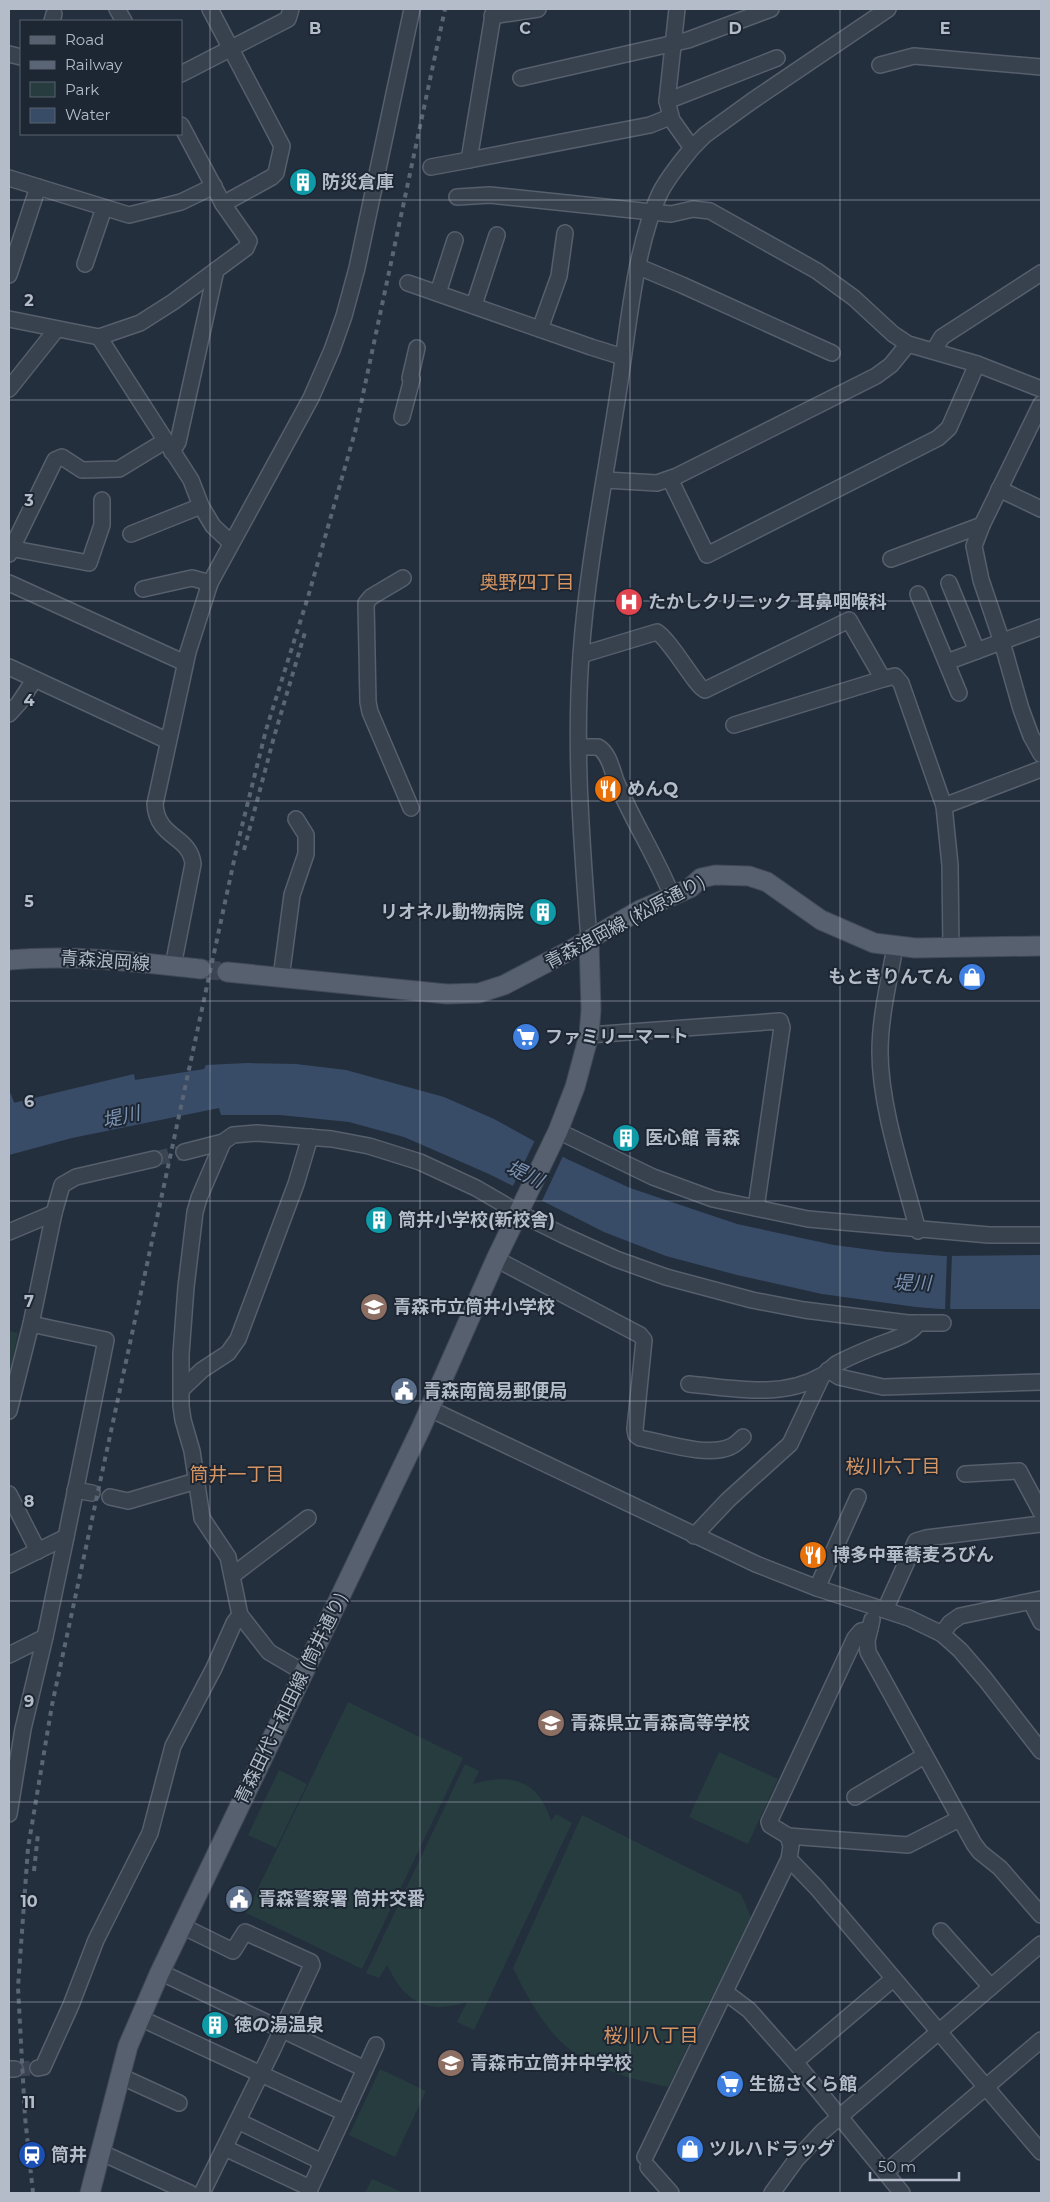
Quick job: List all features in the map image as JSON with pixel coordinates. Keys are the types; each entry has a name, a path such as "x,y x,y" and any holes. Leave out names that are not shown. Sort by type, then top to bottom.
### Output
{"main road":[{"name":"青森浪岡線 (松原通り)","path":"227,972 447,994 479,993 526,974 640,910 690,888 701,878 731,874 748,876 767,882 821,920 874,943 895,947 1041,946"},
{"name":"青森田代十和田線 (筒井通り)","path":"90,2193 128,2046 160,1972 430,1409 496,1259 557,1133 575,1087 589,1034 591,1010 589,940"},
{"name":"青森浪岡線","path":"9,960 79,958 201,969"}],"street":[{"path":"117,9 123,20"},
{"path":"210,9 282,146 276,172 272,177 223,204"},
{"path":"182,73 288,19 291,9"},
{"path":"173,966 193,864 190,852 165,830 156,815 155,804 185,664 210,583 311,398 332,350 344,316 357,268 412,9"},
{"path":"469,160 493,12 538,9"},
{"path":"677,9 667,100 670,117 692,148"},
{"path":"521,78 688,40 771,9"},
{"path":"589,940 579,747 581,655 590,579 624,357 639,267 652,213 666,182 692,148 706,135 752,101 888,9"},
{"path":"880,65 914,56 1041,67"},
{"path":"667,100 777,58"},
{"path":"431,167 650,125 670,117"},
{"path":"9,319 99,338 140,323 246,248 249,241 223,204 182,126"},
{"path":"9,178 125,214 134,214 187,200 214,186"},
{"path":"9,275 14,240 38,187"},
{"path":"457,197 490,195 652,213 671,214 693,209 710,211 817,271 854,298 893,334 908,344 977,364 1041,389"},
{"path":"85,264 104,208"},
{"path":"540,329 558,276 565,233"},
{"path":"474,305 498,235"},
{"path":"438,293 455,240"},
{"path":"639,267 832,353"},
{"path":"102,500 102,525 89,563 9,550 55,460 62,457 82,470 119,468 178,442 216,270"},
{"path":"934,350 942,337 1041,272"},
{"path":"408,283 624,357"},
{"path":"9,389 56,330"},
{"path":"99,338 190,480 201,506 213,526 231,543"},
{"path":"605,480 657,483 670,479 876,376 891,366 908,344"},
{"path":"402,417 417,348"},
{"path":"670,479 707,555 938,438 949,428 977,364"},
{"path":"1041,404 1038,421 982,525 974,546 976,560 1021,709 1031,736 1041,754"},
{"path":"1000,490 1041,509"},
{"path":"132,534 201,506"},
{"path":"891,558 982,525"},
{"path":"143,589 192,578 210,583"},
{"path":"403,578 371,597 366,603 368,702 370,712 412,808"},
{"path":"949,582 977,651"},
{"path":"9,583 185,664"},
{"path":"918,594 959,693"},
{"path":"581,655 657,632 684,663 700,688 705,690 849,620 882,679"},
{"path":"947,662 1041,627"},
{"path":"9,667 168,740"},
{"path":"734,725 895,676 901,683 944,806 950,865 951,948"},
{"path":"9,714 34,680"},
{"path":"579,747 598,747 606,755 621,793 672,896"},
{"path":"944,806 1041,769"},
{"path":"281,978 292,895 306,854 306,835 296,819"},
{"path":"895,947 884,1012 880,1052 881,1068 890,1120 918,1230"},
{"path":"589,1034 780,1021 782,1027 756,1208"},
{"path":"184,1152 223,1142 233,1135 243,1133 273,1133 368,1146 420,1162 476,1188 616,1259 666,1277 752,1300 804,1310 918,1323 943,1323"},
{"path":"557,1133 679,1188 713,1199 808,1219 918,1230 1009,1236 1041,1236"},
{"path":"182,1389 202,1370 228,1353 238,1339 296,1184 310,1137"},
{"path":"223,1142 195,1212 186,1287 182,1354 181,1406 183,1420 192,1451 202,1518 228,1558 240,1615 269,1652 303,1672"},
{"path":"9,1411 31,1324 54,1213 62,1185 76,1176 154,1158"},
{"path":"9,1232 54,1213"},
{"path":"496,1259 640,1335 644,1340 635,1429 636,1435 640,1438 705,1451 720,1450 732,1446 743,1438"},
{"path":"690,1384 775,1390 802,1384 853,1356 906,1333 918,1323"},
{"path":"9,1814 23,1728 46,1637 74,1490 106,1340 31,1324"},
{"path":"825,1373 883,1388 1041,1382"},
{"path":"694,1536 728,1500 781,1455 790,1444 825,1373"},
{"path":"430,1409 756,1564 817,1588 914,1620 942,1634 971,1662 1038,1741"},
{"path":"965,1474 1019,1471 1041,1512"},
{"path":"110,1497 128,1501 196,1481"},
{"path":"74,1490 92,1493"},
{"path":"9,1494 38,1551"},
{"path":"817,1588 858,1497"},
{"path":"233,1575 308,1518"},
{"path":"1041,1524 926,1538 916,1541 870,1628 867,1641 868,1652 959,1819 980,1852 1000,1868 1041,1915"},
{"path":"9,1565 66,1537"},
{"path":"942,1634 950,1623 960,1616 1036,1600 1041,1622"},
{"path":"38,2068 43,2067 96,1940 112,1912 150,1833 173,1746 214,1668 234,1623 240,1615"},
{"path":"870,1628 861,1631 855,1638 769,1822 770,1825 788,1836 908,1845 959,1819"},
{"path":"9,1655 46,1637"},
{"path":"9,1736 23,1728"},
{"path":"855,1797 924,1756"},
{"path":"671,2193 647,2162 725,1992 789,1859 791,1846 788,1836"},
{"path":"789,1859 817,1888 1041,2152"},
{"path":"182,1926 233,1951 245,1932 311,1962 312,1965 262,2073 202,2193"},
{"path":"941,1931 991,1987"},
{"path":"772,2193 809,2145 1041,1944"},
{"path":"160,1972 366,2069"},
{"path":"795,2062 893,1979"},
{"path":"725,1992 749,2010 795,2062 902,2193"},
{"path":"140,2018 345,2112"},
{"path":"886,2172 1041,2040"},
{"path":"225,2148 309,2191 376,2045"},
{"path":"120,2076 179,2103"},
{"path":"238,2121 322,2162"},
{"path":"100,2152 190,2193"}],"green space":[{"path":"9,1331 18,1333 9,1376"},
{"path":"348,1702 463,1758 362,1969 246,1913"},
{"path":"719,1752 778,1779 748,1844 689,1817"},
{"path":"465,1764 479,1771 473,1784 500,1779 522,1783 539,1796 546,1807 551,1821 556,1814 572,1823 474,2030 457,2022 467,2002 453,2006 428,2006 409,1996 401,1988 387,1965 379,1978 366,1973"},
{"path":"279,1770 307,1784 276,1848 248,1835"},
{"path":"582,1815 741,1894 751,1917 668,2087 610,2071 570,2050 559,2040 539,2015 513,1968"},
{"path":"380,2069 426,2091 395,2157 349,2135"},
{"path":"372,2179 404,2193 361,2193 366,2191"}],"water":[{"name":"堤川","path":"248,1063 296,1064 346,1070 444,1097 494,1119 567,1159 630,1188 737,1224 834,1245 887,1252 944,1256 1041,1255 1041,1309 941,1309 822,1294 737,1275 666,1256 604,1232 489,1174 404,1137 349,1122 280,1115 221,1115 219,1108 72,1138 9,1155 9,1104 134,1074 135,1080 204,1069 206,1065"}],"pier":[{"path":"536,1138 564,1154 541,1203 512,1188"},
{"path":"947,1253 952,1253 950,1312 945,1312"}],"waterway":[{"path":"9,1095 14,1107"}],"tunnel":[{"path":"201,969 227,972"},
{"path":"154,1159 184,1152"},
{"path":"15,2069 38,2068"}],"railway":[{"path":"33,2193 25,2117 18,1987 28,1848 52,1705 238,842 266,730 308,597 355,432 445,9"},
{"path":"244,850 274,737 306,629"},
{"path":"34,1871 38,1834"}],"place":[{"name":"防災倉庫","path":"303,182"},
{"name":"たかしクリニック 耳鼻咽喉科","path":"629,602"},
{"name":"めんQ","path":"608,789"},
{"name":"リオネル動物病院","path":"543,912"},
{"name":"もときりんてん","path":"972,977"},
{"name":"ファミリーマート","path":"526,1037"},
{"name":"医心館 青森","path":"626,1138"},
{"name":"筒井小学校(新校舎)","path":"379,1220"},
{"name":"青森市立筒井小学校","path":"374,1307"},
{"name":"青森南簡易郵便局","path":"404,1391"},
{"name":"博多中華蕎麦ろびん","path":"813,1555"},
{"name":"青森県立青森高等学校","path":"551,1723"},
{"name":"青森警察署 筒井交番","path":"239,1899"},
{"name":"徳の湯温泉","path":"215,2025"},
{"name":"青森市立筒井中学校","path":"451,2063"},
{"name":"生協さくら館","path":"730,2084"},
{"name":"ツルハドラッグ","path":"690,2149"},
{"name":"筒井","path":"32,2155"}],"district":[{"name":"奥野四丁目","path":"527,582"},
{"name":"桜川六丁目","path":"893,1466"},
{"name":"筒井一丁目","path":"237,1474"},
{"name":"桜川八丁目","path":"651,2035"}]}
